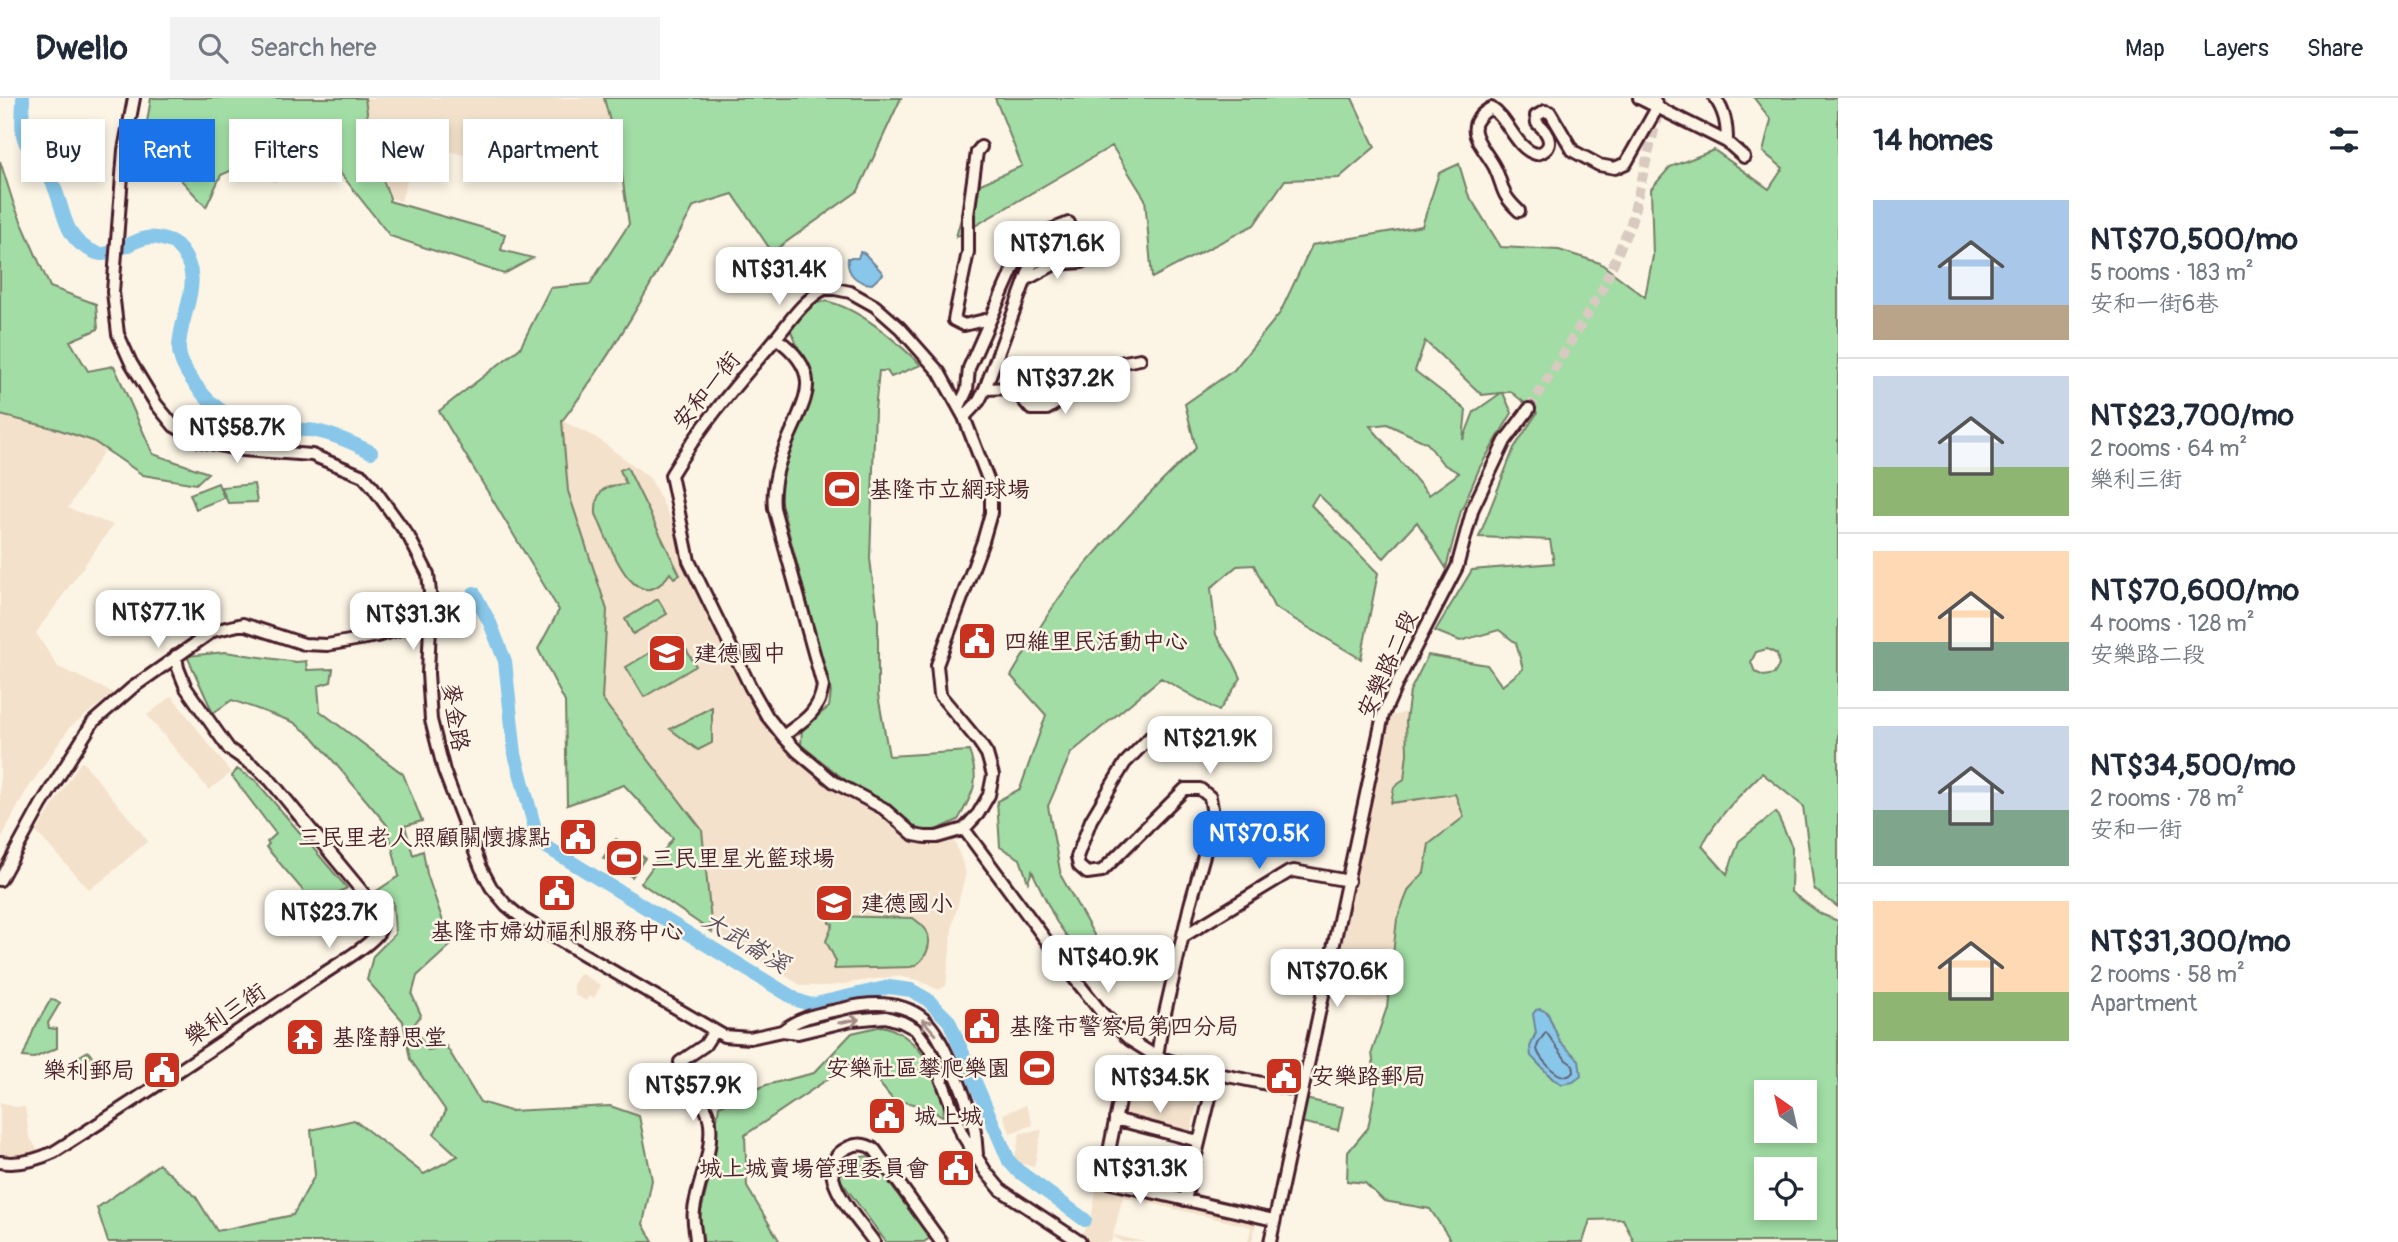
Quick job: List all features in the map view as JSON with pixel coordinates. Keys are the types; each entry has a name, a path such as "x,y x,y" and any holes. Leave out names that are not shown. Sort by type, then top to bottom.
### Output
{"street":[{"name":"麥金路","path":"134,98 124,150 113,292 118,334 131,363 174,426 200,441 242,450 312,455 363,475 394,515 428,574 429,706 435,740 481,868 498,897 516,914 546,933 724,1036 738,1039 782,1031 798,1033 852,1020 886,1017 902,1021 918,1031 930,1049 962,1134 986,1172 1001,1190 1079,1242"},
{"path":"1639,98 1647,104 1656,102 1727,142 1744,157"},
{"path":"1715,98 1727,124 1727,142"},
{"path":"1519,211 1505,198 1495,168 1475,139 1478,117 1491,108 1500,113 1522,146 1530,153 1536,154 1544,152 1549,146 1550,138 1537,123 1536,116 1545,111 1550,112 1573,151 1599,164 1615,168 1626,163 1656,102"},
{"path":"981,147 977,152 968,215 968,252 954,320 964,325 989,319"},
{"path":"962,412 968,368 1015,264 1035,236 1069,223"},
{"path":"962,412 979,401 985,389 1031,265 1062,243 1098,243"},
{"path":"1027,279 1055,264 1082,262"},
{"name":"安和一街","path":"824,289 850,292 875,306 900,328 939,372 962,412 991,487 991,513 937,665 938,681 940,695 987,754 993,775 989,795 978,814 964,829 937,837 914,835 883,808 834,782 798,752 768,716 750,686 689,561 671,475 687,448 794,314 824,289"},
{"path":"776,338 789,347 799,359 807,381 805,400 783,451 772,493 823,686 821,702 813,713 783,736"},
{"path":"985,389 1013,388 1031,409 1046,410 1090,381 1104,366 1140,359"},
{"name":"安樂路二段","path":"1270,1242 1383,715 1457,567 1472,508 1505,442 1529,409"},
{"path":"0,880 41,805 93,722 132,688 213,631 243,624 304,644 327,645 377,636 430,620"},
{"name":"樂利三街","path":"0,1162 11,1164 54,1152 121,1110 372,940 380,931 382,919 379,912 270,780 229,749 187,688 176,656"},
{"path":"1157,1058 1190,905 1214,820 1210,797 1200,789 1185,789 1102,871 1087,873 1079,866 1077,857 1091,820 1125,763 1163,724"},
{"path":"964,829 1102,1013 1130,1040 1157,1058 1302,1091"},
{"path":"1184,936 1289,872 1349,881"},
{"name":"麥金路","path":"782,1031 796,1020 850,1007 878,1003 906,1009 932,1028 942,1044 960,1084 975,1128 978,1158"},
{"path":"696,1242 693,1212 709,1142 710,1122 700,1097 681,1070 680,1062 705,1045 714,1031"},
{"path":"1126,1067 1103,1181 1274,1220"},
{"path":"1185,1200 1216,1073"},
{"path":"946,1090 960,1084"},
{"path":"1115,1119 1198,1141"},
{"path":"874,1242 836,1188 831,1173 833,1161 843,1150 863,1144 874,1150 940,1242"}],"shaded area":[{"path":"365,98 604,98 610,119 463,119 463,155 449,151 449,119 368,119"},
{"path":"384,182 407,182 401,201 390,198"},
{"path":"0,415 58,429 93,441 105,449 68,508 113,525 36,633 58,667 114,693 70,727 25,793 0,840"},
{"path":"562,421 597,438 650,478 670,517 683,558 751,695 780,739 853,798 909,838 930,844 955,842 966,873 953,923 946,986 939,990 918,980 897,976 829,986 802,986 712,932 702,830 602,699 607,610 568,491"},
{"path":"172,696 231,773 209,790 147,715"},
{"path":"1407,712 1404,780 1455,794 1465,817 1429,844 1424,873 1409,889 1397,919 1388,998 1365,1002 1329,995 1369,811 1363,809 1384,718"},
{"path":"83,762 148,841 89,889 36,832"},
{"path":"580,973 601,985 594,998 589,996 586,1001 575,995 573,985"},
{"path":"1128,1053 1149,1069 1202,1084 1190,1134 1115,1116"},
{"path":"0,1102 25,1107 29,1136 39,1152 30,1157 11,1160 0,1157"},
{"path":"1026,1105 1033,1125 1010,1133 1003,1114"},
{"path":"1042,1130 1034,1167 1014,1162 1020,1133"},
{"path":"1097,1185 1256,1223 1252,1242 1248,1242 1251,1227 1123,1197 1113,1235 1145,1242 1122,1242 1113,1236 1111,1242 1085,1242 1079,1238 1091,1220"}],"green space":[{"path":"151,98 365,98 368,119 356,119 356,182 384,182 389,201 505,234 501,250 533,258 504,274 390,236 342,175 342,119 229,119 229,171 221,175 206,207 183,182 215,182 215,119 148,119"},
{"path":"604,98 901,98 858,191 772,252 733,194 694,206 616,343 562,421 568,491 607,610 602,699 702,830 712,932 641,883 673,838 624,785 567,805 565,702 538,649 559,610 439,411 520,348 550,288 590,284 629,224 623,182 623,119 609,119"},
{"path":"995,98 1352,98 1375,147 1339,178 1285,180 1254,225 1152,278 1145,199 1112,146 956,237 969,189 1022,166"},
{"path":"1754,98 1838,98 1838,907 1814,889 1803,806 1762,773 1722,816 1702,846 1727,874 1739,841 1776,812 1792,847 1791,892 1821,914 1838,921 1838,1242 1634,1242 1623,1219 1590,1220 1583,1242 1452,1242 1430,1209 1384,1201 1365,1183 1347,1181 1348,1152 1368,1128 1376,1086 1372,1052 1387,1007 1397,919 1409,889 1424,873 1429,844 1464,817 1455,794 1391,803 1394,787 1404,780 1410,691 1428,655 1487,665 1502,686 1523,669 1516,643 1499,630 1460,641 1435,631 1472,570 1554,563 1550,540 1479,537 1514,448 1537,413 1510,391 1503,393 1512,413 1480,467 1461,511 1446,568 1417,522 1384,558 1318,494 1311,505 1378,573 1361,659 1274,607 1254,565 1237,566 1211,588 1216,635 1241,678 1219,711 1161,678 1071,753 1048,806 1061,876 1102,949 1086,963 1056,921 1032,871 1028,882 1020,859 1000,847 997,801 1020,789 1046,715 1011,676 1068,586 1130,515 1196,448 1185,404 1234,370 1280,313 1312,245 1422,226 1439,173 1459,164 1468,194 1501,247 1559,250 1600,263 1645,297 1653,256 1651,189 1670,167 1714,150 1769,189 1783,168 1763,152 1771,120","holes":["1425,341 1482,395 1501,393 1474,412 1463,440 1466,410 1415,371","1387,424 1427,443 1443,464 1459,473 1429,495 1370,426","1767,649 1777,654 1779,665 1774,674 1764,676 1755,672 1751,662 1756,652","1547,1012 1560,1042 1579,1061 1553,1079 1536,1061 1531,1048"]},
{"path":"0,161 14,205 50,287 96,304 98,329 70,341 88,371 114,366 153,454 208,473 196,484 143,475 93,441 0,415"},
{"path":"825,301 864,318 921,365 891,377 887,371 879,371 875,410 870,559 878,621 878,695 889,756 969,751 973,762 974,787 958,820 927,832 908,823 889,804 859,791 801,745 802,728 829,707 831,692 777,488 814,381 791,332 792,326 803,311"},
{"path":"627,467 680,575 674,578 670,573 657,586 645,589 634,584 624,572 596,514 597,499 602,490 626,484 620,470"},
{"path":"218,483 224,498 196,509 190,494"},
{"path":"254,484 257,502 228,503 221,487"},
{"path":"658,599 667,614 633,634 625,619"},
{"path":"678,636 696,666 644,697 626,667"},
{"path":"225,652 306,661 307,670 333,669 331,682 318,686 320,711 403,774 422,821 405,826 413,855 423,851 427,874 451,945 417,976 412,995 421,1015 413,1026 428,1050 446,1046 480,1102 510,1111 610,1106 639,1116 652,1180 643,1224 653,1242 108,1242 97,1208 159,1164 196,1197 217,1231 293,1215 315,1175 311,1130 354,1120 424,1174 458,1156 434,1134 446,1111 410,1059 403,1021 367,980 373,956 395,934 393,902 372,894 399,876 387,825 313,737 293,722 232,700 213,713 187,656"},
{"path":"712,707 712,743 698,750 670,729"},
{"path":"237,769 256,781 347,888 325,900 319,894 311,900 266,847 269,844 267,842 276,834 232,776"},
{"name":"三民里星光籃球場","path":"616,839 645,858 632,877 603,858"},
{"path":"829,916 913,918 926,930 929,941 927,952 911,967 834,969 836,961 826,941 833,924 829,923"},
{"path":"51,999 60,1003 48,1023 49,1028 57,1029 57,1048 34,1058 23,1057 34,1029"},
{"path":"882,1026 907,1038 928,1061 940,1089 943,1116 914,1104 893,1100 859,1058 745,1135 747,1187 780,1242 694,1242 708,1182 719,1106 766,1085 814,1073 852,1033"},
{"path":"88,1051 97,1064 80,1074 70,1062"},
{"path":"1300,1098 1343,1107 1338,1130 1295,1121"},
{"path":"869,1156 930,1238 924,1242 886,1242 839,1178 850,1162"}],"water":[{"path":"860,252 883,274 872,284 857,280 849,269 848,258 858,258"},
{"path":"1540,1009 1547,1012 1560,1042 1579,1060 1581,1076 1573,1082 1562,1084 1553,1079 1531,1056 1530,1047 1536,1033 1533,1014"}],"waterway":[{"name":"大武崙溪","path":"23,98 22,126 25,141 51,180 74,238 82,245 102,254 138,240 162,239 176,245 186,258 192,283 179,350 188,375 214,406 233,418 255,426 311,430 371,452"},
{"name":"大武崙溪","path":"474,593 490,623 505,661 515,754 537,836 545,846 797,1000 811,1005 889,987 911,990 927,999 949,1021 1009,1161 1017,1170 1085,1220"}],"tunnel":[{"path":"1529,409 1601,292 1631,223 1662,98"}],"place":[{"name":"基隆市立網球場","path":"842,489"},
{"name":"四維里民活動中心","path":"977,641"},
{"name":"建德國中","path":"667,653"},
{"name":"三民里老人照顧關懷據點","path":"578,837"},
{"name":"三民里星光籃球場","path":"624,858"},
{"name":"基隆市婦幼福利服務中心","path":"557,893"},
{"name":"建德國小","path":"834,903"},
{"name":"基隆市警察局第四分局","path":"982,1026"},
{"name":"基隆靜思堂","path":"305,1037"},
{"name":"安樂社區攀爬樂園","path":"1037,1068"},
{"name":"樂利郵局","path":"162,1070"},
{"name":"安樂路郵局","path":"1284,1076"},
{"name":"城上城","path":"887,1116"},
{"name":"城上城賣場管理委員會","path":"956,1168"}]}
